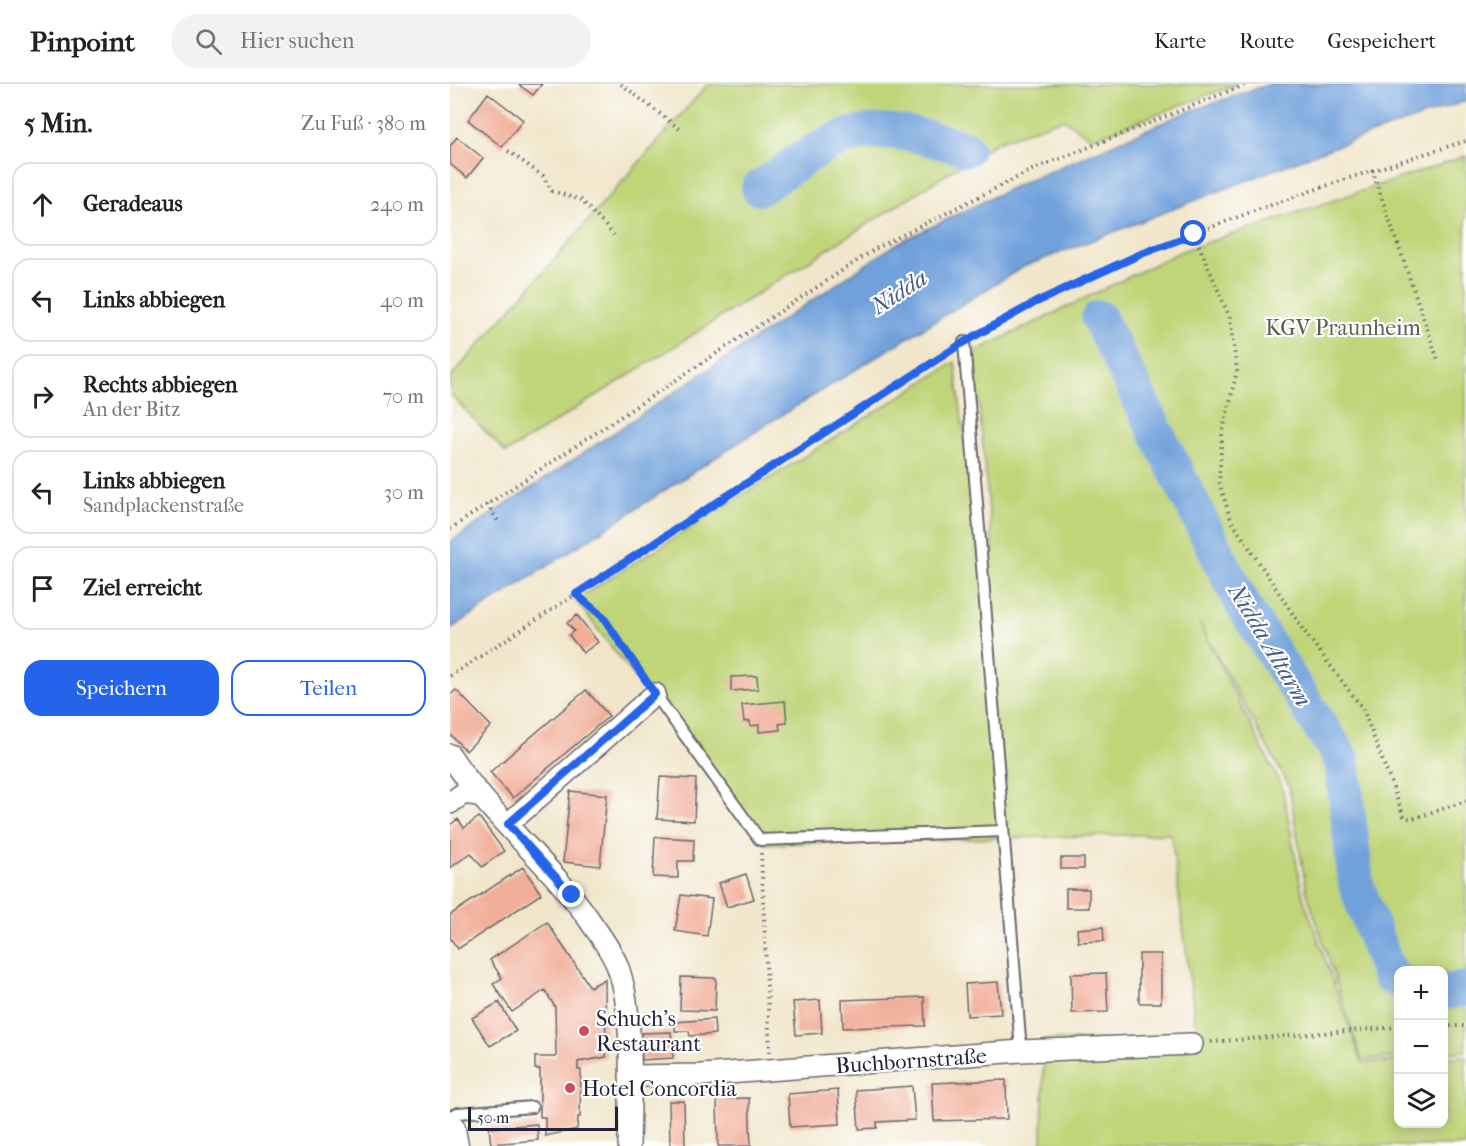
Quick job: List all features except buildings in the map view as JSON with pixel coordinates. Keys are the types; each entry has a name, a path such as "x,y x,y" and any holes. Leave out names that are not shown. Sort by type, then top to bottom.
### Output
{"main road":[{"path":"450,1129 453,1146"}],"street":[{"path":"508,824 655,694"},
{"path":"450,755 478,795 508,824 572,895 603,939 617,965 624,995 630,1076 629,1146"},
{"path":"450,803 464,793 478,795"},
{"name":"Buchbornstraße","path":"630,1076 771,1071 1021,1051 1192,1044"}],"lane":[{"path":"964,342 1021,1051"},
{"path":"655,694 760,840 1003,831"},
{"path":"450,1116 458,1113 532,1107"}],"path":[{"path":"621,84 681,130"},
{"path":"450,529 875,249 1035,169 1247,84"},
{"path":"450,676 964,342 1036,302 1141,254 1194,234 1372,170 1466,141"},
{"path":"508,151 543,176 552,191 580,200 614,235"},
{"path":"1372,170 1438,360"},
{"path":"1194,234 1230,318 1237,371 1222,434 1219,482 1231,520 1335,676 1363,709 1404,818 1412,819 1466,801"},
{"path":"487,504 498,521"},
{"path":"576,594 603,617 655,694"},
{"path":"760,840 771,1071"},
{"path":"1448,1026 1466,1026"},
{"path":"1192,1044 1394,1027"}],"green space":[{"path":"708,84 1237,84 1099,136 1090,137 1063,119 997,142 506,453 450,394 450,378"},
{"name":"KGV Praunheim","path":"1466,156 1466,1051 1448,1053 1448,966 1394,966 1394,1057 1362,1060 1307,893 1289,786 1199,623 1282,787 1303,897 1362,1063 1394,1061 1394,1128 1448,1128 1448,1058 1466,1056 1466,1146 1042,1146 1044,1039 1198,1043 1171,834 764,844 575,600 955,362 978,554 993,553 974,352 1182,251"}],"water":[{"name":"Nidda","path":"1269,84 1466,84 1466,101 1331,148 1023,267 772,421 450,629 450,542 898,243 1013,187 1185,113"}],"waterway":[{"name":"Nidda Altarm","path":"759,188 825,146 851,135 884,131 901,133 934,139 966,149"},
{"name":"Nidda Altarm","path":"1099,318 1245,609 1342,760 1356,884 1390,977 1394,979"},
{"name":"Nidda Altarm","path":"1448,991 1466,989"}],"place":[{"name":"Schuch's Restaurant","path":"584,1031"},
{"name":"Hotel Concordia","path":"570,1088"}],"route":[{"path":"572,895 508,824 655,694 603,617 576,594 964,342 1036,302 1141,254 1194,234"}]}
